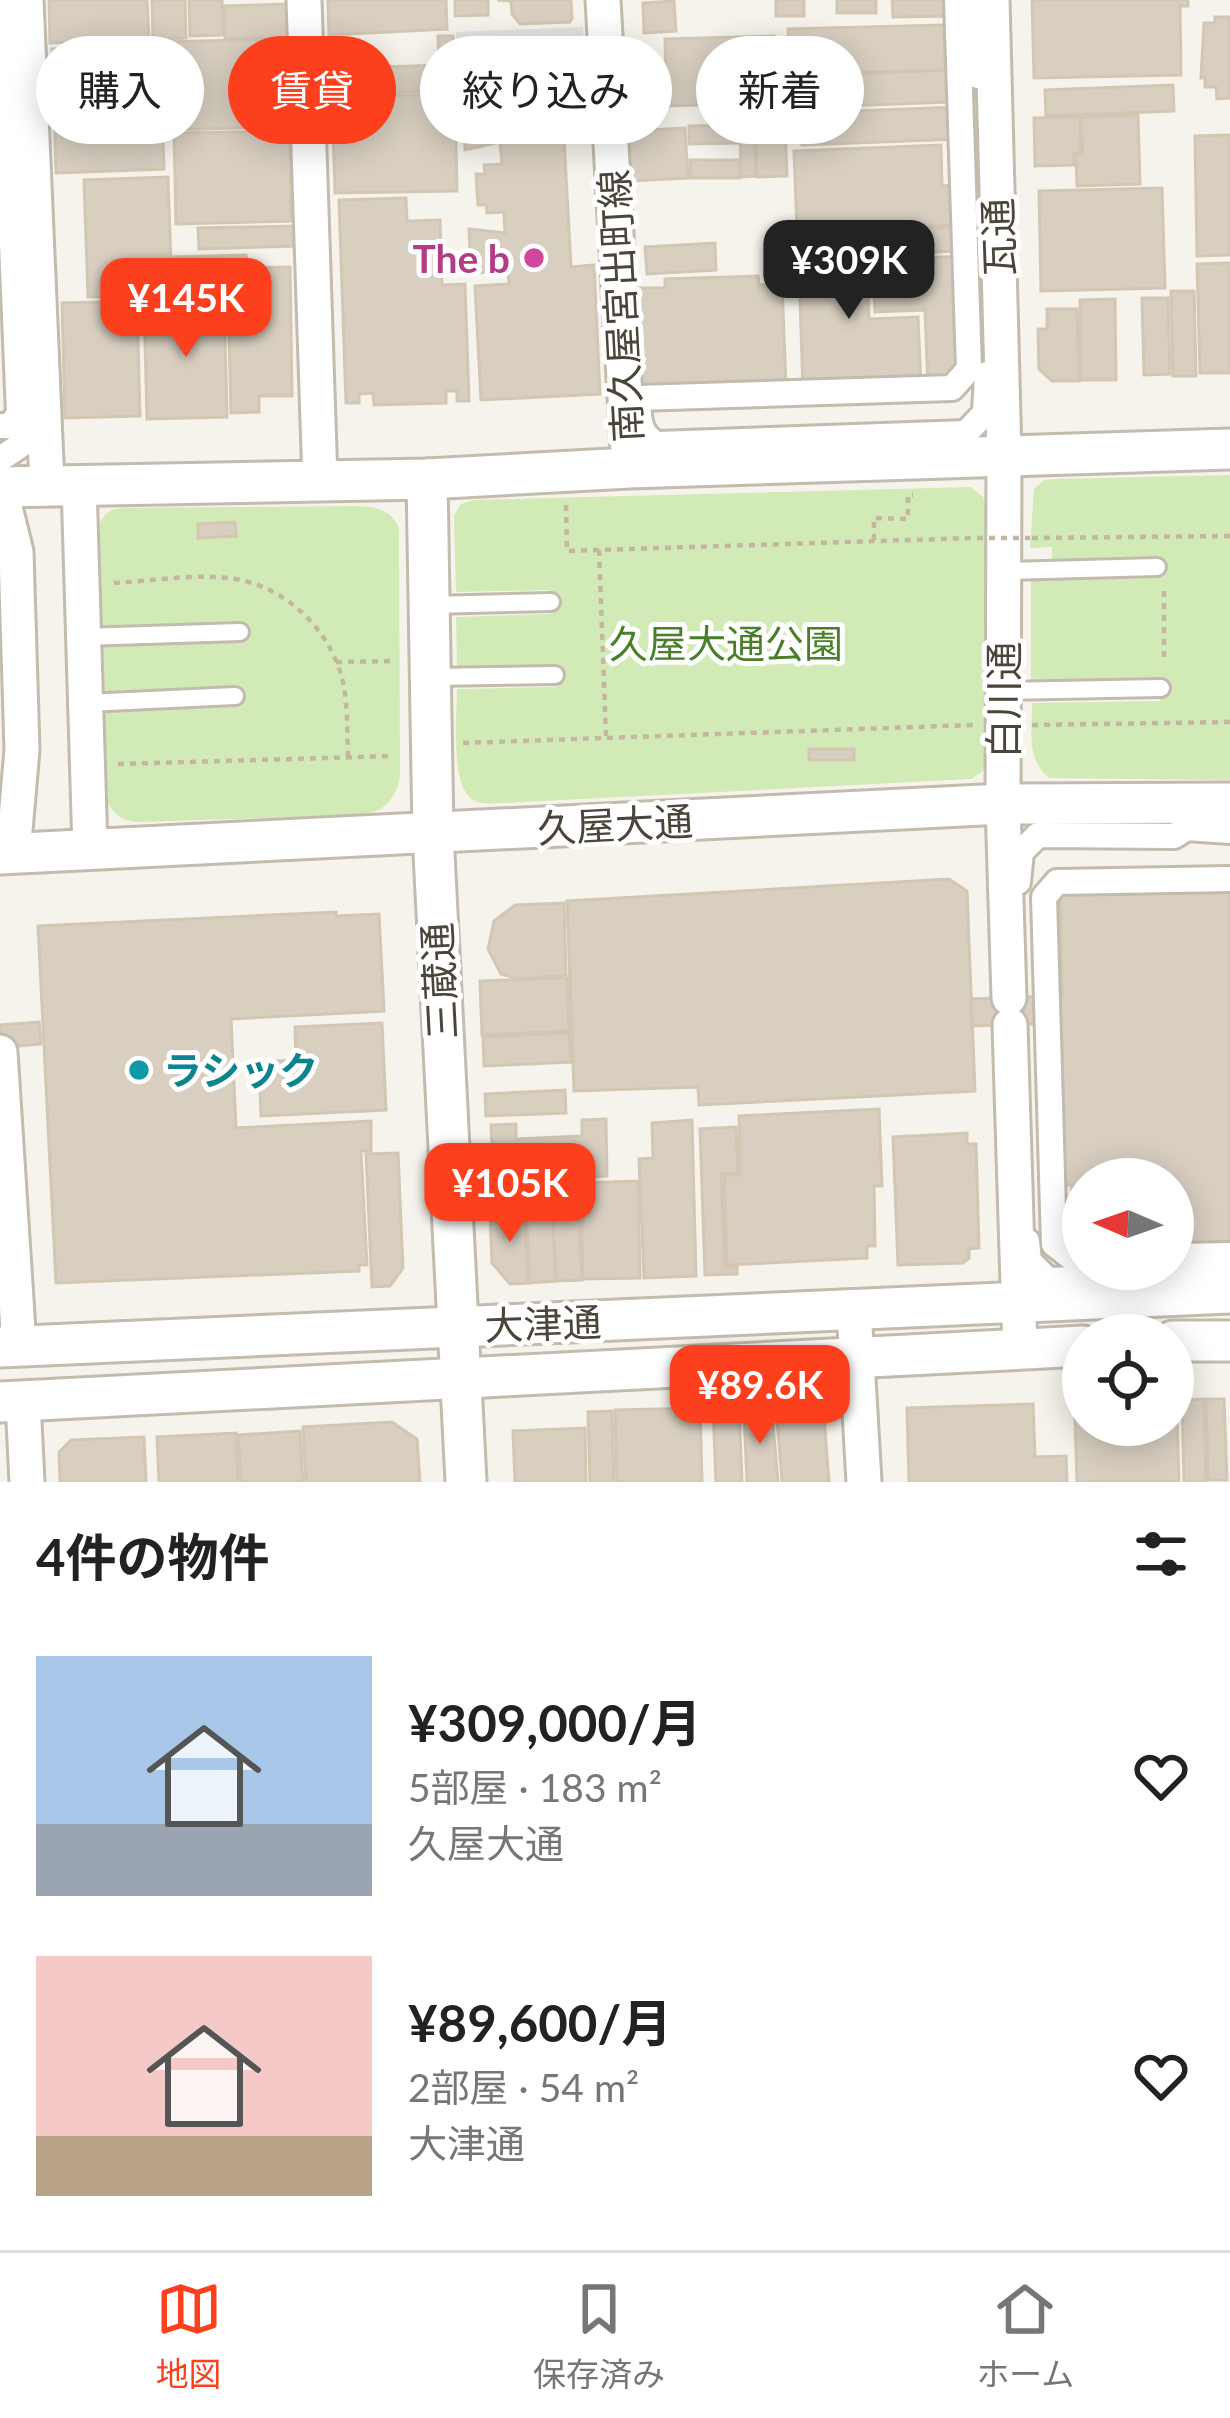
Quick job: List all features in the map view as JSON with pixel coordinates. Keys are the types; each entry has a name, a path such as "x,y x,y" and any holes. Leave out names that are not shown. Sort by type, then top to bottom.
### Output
{"street":[{"path":"0,426 10,426 19,413 6,0"},
{"path":"0,459 24,443 28,417 6,0"},
{"path":"26,0 63,484 83,638 90,849"},
{"path":"304,0 320,482"},
{"name":"南久屋宮出町線","path":"603,0 629,468"},
{"path":"957,0 969,369 952,388 638,398 640,425 648,439 657,444 966,433 979,423 985,413 987,388 975,0"},
{"name":"瓦通","path":"992,0 1003,402"},
{"name":"白川通","path":"1003,402 1003,804 1020,1349"},
{"path":"7,853 22,750 10,710 9,639 16,552 0,487 427,479 1230,449"},
{"name":"三蔵通","path":"427,479 433,834 466,1482"},
{"name":"久屋大通","path":"7,853 1003,804 1230,803"},
{"path":"1230,831 1187,828 1174,836 1038,836 1028,842 1018,863 1029,1261 1048,1280 1230,1274"},
{"path":"1062,1250 1054,1244 1043,897 1057,881 1230,879"},
{"path":"0,1052 10,1347"},
{"path":"1194,1256 1230,1255"},
{"name":"大津通","path":"10,1347 1230,1293"},
{"path":"854,1310 864,1482"},
{"path":"1194,1341 1230,1341"},
{"name":"大津通","path":"12,1401 1062,1347"},
{"path":"12,1401 27,1482"}],"lane":[{"path":"1004,571 1161,575"},
{"path":"429,605 551,602"},
{"path":"83,638 241,632"},
{"path":"430,677 555,675"},
{"path":"1004,691 1163,682"},
{"path":"86,703 235,696"}],"path":[{"path":"874,540 874,518 908,519 908,495 912,494"},
{"path":"566,502 567,551 890,539 1230,536"},
{"path":"599,550 606,738"},
{"path":"1161,575 1163,682"},
{"path":"336,662 394,661"},
{"path":"1040,725 1230,722"},
{"path":"457,743 986,725"},
{"path":"114,778 113,764 394,755"}],"green space":[{"path":"1230,475 1230,780 1049,778 1034,753 1032,703 1160,701 1161,680 1031,680 1031,577 1157,576 1157,559 1052,559 1052,547 1030,548 1034,489 1044,480 1057,479"},
{"name":"久屋大通公園","path":"971,487 983,497 985,507 986,761 982,772 971,779 493,803 478,802 467,794 456,750 457,689 555,687 555,666 457,667 456,617 551,614 549,590 456,592 454,516 461,504"},
{"path":"358,506 383,511 399,528 400,778 392,798 363,815 139,822 117,815 108,803 96,541 102,518 122,508"}],"shaded area":[{"path":"583,27 583,36 456,36 456,32"}],"building":[{"path":"49,0 147,0 149,36 50,36"},
{"path":"152,0 185,0 186,36 153,36"},
{"path":"189,0 222,0 223,35 190,36"},
{"path":"328,0 446,0 447,29 329,35"},
{"path":"455,0 488,0 488,15 455,16"},
{"path":"497,0 571,0 572,18 570,22 520,24 512,14 511,1"},
{"path":"776,0 804,0 804,16 776,16"},
{"path":"837,0 876,0 876,13 837,13"},
{"path":"892,0 952,0 952,16 893,17"},
{"path":"1032,0 1188,0 1188,6 1180,6 1181,75 1034,78"},
{"path":"674,1 676,31 644,33 643,3"},
{"path":"291,4 292,36 225,39 224,6"},
{"path":"1215,17 1230,17 1230,98 1217,99 1216,87 1205,87 1205,77 1201,78 1204,23 1215,23"},
{"path":"944,25 945,70 864,72 864,36 788,36 788,29"},
{"path":"696,38 696,105 672,106 672,39"},
{"path":"228,40 228,128 204,129 204,41"},
{"path":"396,66 420,66 420,92 396,92"},
{"path":"949,70 950,102 864,105 864,74"},
{"path":"1173,85 1174,111 1046,116 1045,90"},
{"path":"396,95 420,95 420,144 456,144 457,191 335,193 333,144 396,144"},
{"path":"959,107 960,139 864,143 864,111"},
{"path":"1138,115 1140,184 1077,186 1076,155 1083,154 1081,117"},
{"path":"1080,117 1081,153 1074,153 1074,165 1035,166 1034,118"},
{"path":"689,126 696,126 696,144 689,144"},
{"path":"685,128 688,178 630,181 628,144 672,144 672,129"},
{"path":"204,132 228,132 228,144 290,144 291,221 176,224 174,144 204,144"},
{"path":"1230,135 1230,255 1197,256 1195,136"},
{"path":"55,144 163,144 164,169 56,173"},
{"path":"500,144 564,144 571,267 594,265 600,394 481,400 475,286 509,284 508,271 471,273 469,229 505,233 504,212 487,213 486,205 478,205 476,174 485,174 484,165 502,164"},
{"path":"740,144 755,144 756,176 741,177"},
{"path":"756,144 786,144 787,176 757,177"},
{"path":"941,145 942,186 958,185 959,225 797,231 794,151"},
{"path":"690,160 740,160 740,178 690,178"},
{"path":"168,177 172,294 88,297 84,180"},
{"path":"1162,188 1165,288 1041,291 1039,191"},
{"path":"406,198 407,221 440,220 442,285 465,284 469,401 457,401 457,391 446,391 446,403 374,405 373,393 359,394 359,403 346,403 339,200"},
{"path":"298,226 299,246 199,249 198,228"},
{"path":"963,227 964,251 872,254 871,238 888,238 888,229"},
{"path":"865,233 869,319 918,317 921,386 803,390 798,236"},
{"path":"715,243 716,270 647,274 645,247"},
{"path":"246,255 247,268 290,267 292,396 259,396 259,412 231,413 228,293 175,295 174,257"},
{"path":"964,256 968,368 928,387 925,310 875,312 873,260"},
{"path":"1230,263 1230,373 1200,373 1197,264"},
{"path":"758,276 759,285 782,284 786,387 642,391 639,288 665,288 665,279"},
{"path":"1171,291 1194,291 1196,376 1173,376"},
{"path":"1142,298 1168,298 1170,374 1144,375"},
{"path":"1115,299 1116,380 1081,380 1080,300"},
{"path":"224,300 227,417 147,419 144,302"},
{"path":"137,301 140,416 65,418 62,303"},
{"path":"1047,309 1077,309 1079,381 1052,381 1039,369 1038,329 1047,329"},
{"path":"235,522 236,536 198,538 198,524"},
{"path":"809,749 854,749 854,760 809,760"},
{"path":"949,879 967,891 975,1091 699,1105 698,1087 574,1091 567,901"},
{"path":"1230,880 1230,1248 1194,1249 1194,1158 1062,1158 1059,1185 1056,996 1062,996 1060,882"},
{"path":"564,903 566,975 518,979 501,974 488,949 494,921 515,905"},
{"name":"ラシック","path":"336,912 336,916 379,914 384,1011 231,1019 236,1128 371,1121 371,1151 361,1151 367,1265 359,1265 359,1271 56,1283 38,926"},
{"path":"567,978 569,1031 482,1035 480,981"},
{"path":"1054,996 1055,1023 972,1026 971,999"},
{"path":"39,1022 41,1044 0,1048 0,1025"},
{"path":"382,1023 386,1110 261,1116 259,1062 296,1060 295,1027"},
{"path":"569,1033 571,1062 484,1066 483,1037"},
{"path":"565,1090 566,1113 486,1116 485,1094"},
{"path":"879,1109 882,1186 874,1186 875,1246 867,1246 867,1258 727,1265 724,1175 740,1175 739,1116"},
{"path":"606,1119 607,1176 494,1181 491,1125 516,1124 516,1139 582,1136 582,1120"},
{"path":"692,1120 696,1276 644,1278 639,1159 653,1158 652,1123"},
{"path":"736,1127 738,1173 721,1174 725,1267 737,1267 737,1274 705,1275 700,1129"},
{"path":"967,1133 967,1144 976,1144 979,1248 969,1249 963,1263 898,1265 893,1137"},
{"path":"398,1153 403,1268 390,1286 372,1287 366,1154"},
{"path":"552,1180 552,1206 489,1208 488,1183"},
{"path":"638,1181 640,1278 583,1279 581,1183"},
{"path":"578,1205 582,1280 556,1281 552,1207"},
{"path":"552,1207 556,1281 530,1283 526,1208"},
{"path":"524,1209 528,1283 510,1284 492,1263 490,1211"},
{"path":"1194,1399 1204,1399 1206,1482 1184,1482 1183,1446 1194,1446"},
{"path":"1206,1399 1224,1399 1227,1480 1208,1480"},
{"path":"1033,1404 1035,1457 1066,1456 1067,1482 909,1482 907,1408"},
{"path":"805,1405 824,1416 829,1482 782,1482 776,1406"},
{"path":"739,1407 742,1482 716,1482 713,1409"},
{"path":"700,1408 702,1482 617,1482 615,1410"},
{"path":"751,1409 772,1414 778,1482 747,1482 744,1414"},
{"path":"612,1411 614,1482 590,1482 588,1412"},
{"path":"392,1422 417,1439 420,1482 306,1482 303,1427"},
{"path":"585,1428 586,1482 515,1482 513,1431"},
{"path":"300,1431 303,1482 241,1482 238,1435"},
{"path":"236,1433 238,1482 159,1482 157,1437"},
{"path":"144,1437 146,1482 60,1482 59,1452 71,1440"},
{"path":"1076,1446 1178,1446 1179,1481 1077,1482"}],"place":[{"name":"The b","path":"534,258"},
{"name":"ラシック","path":"139,1070"}]}
